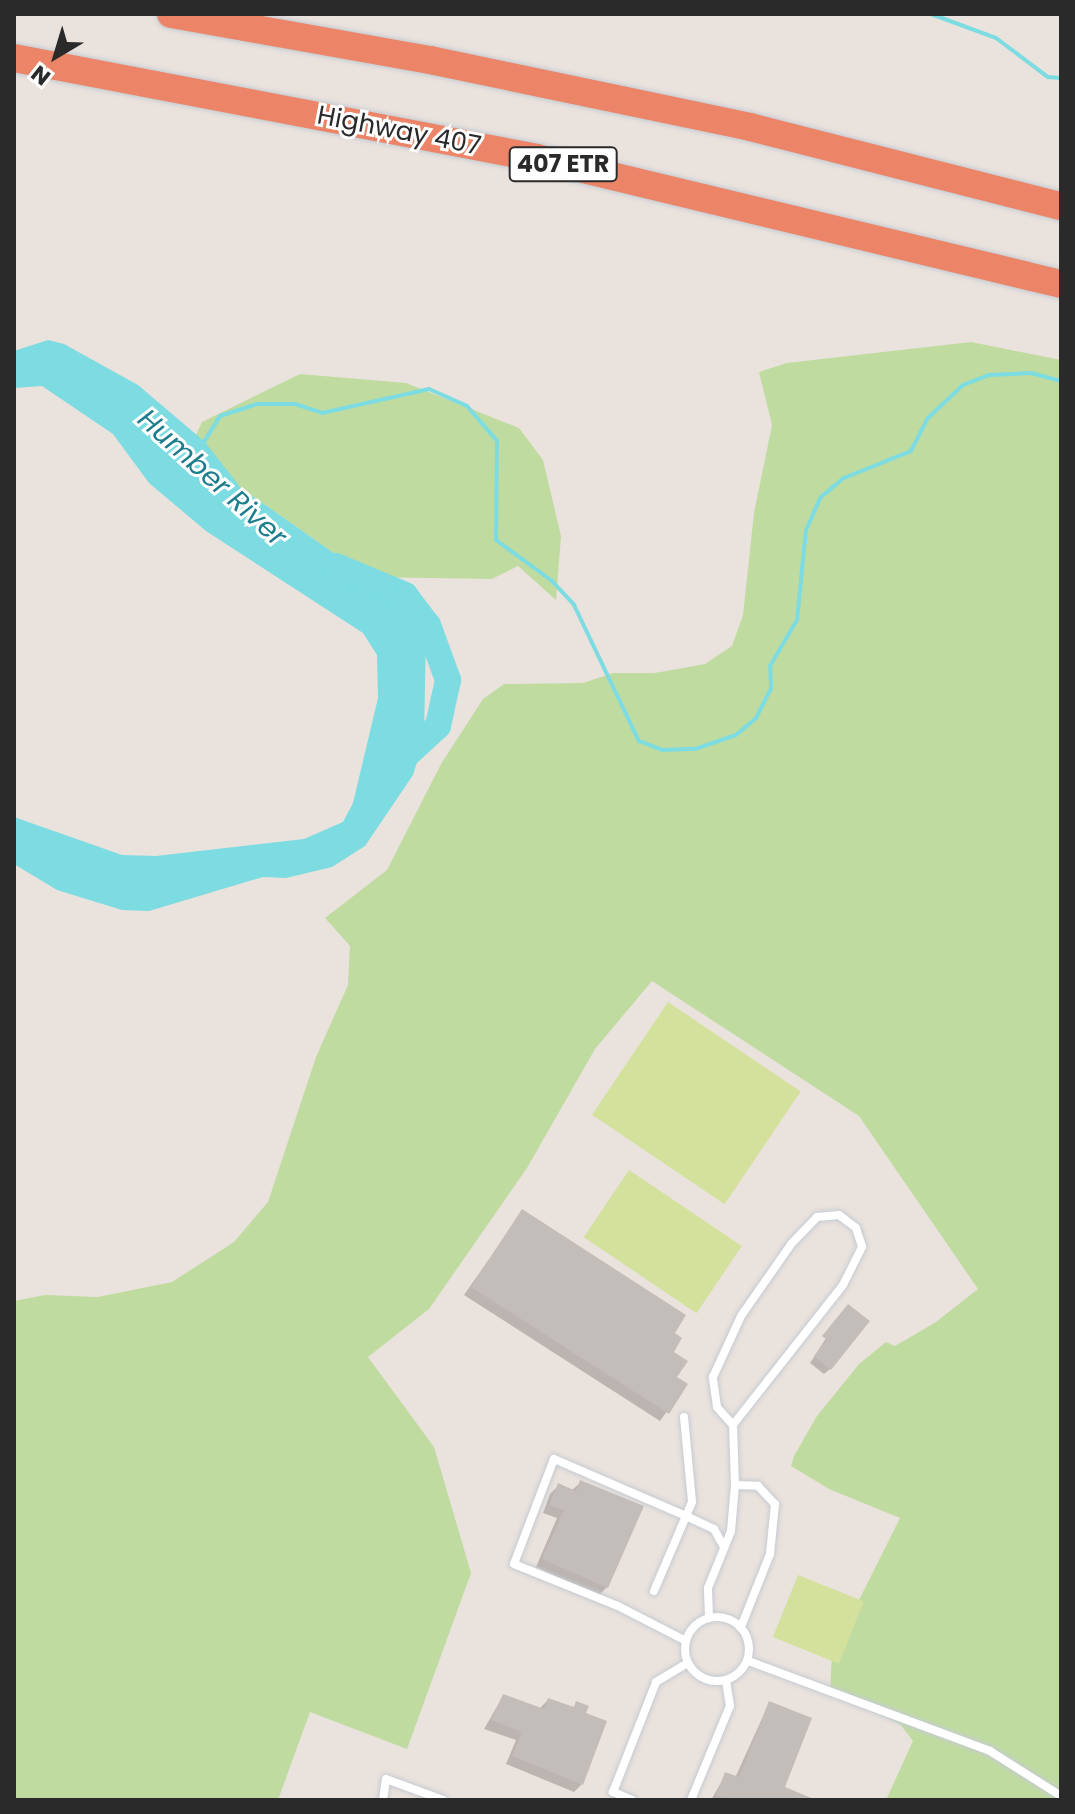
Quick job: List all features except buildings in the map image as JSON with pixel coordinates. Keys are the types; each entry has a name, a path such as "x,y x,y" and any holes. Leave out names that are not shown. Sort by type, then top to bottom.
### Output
{"highway":[{"path":"171,14 430,60 750,127 1061,206"},
{"name":"Highway 407","path":"14,58 537,158 1061,284"}],"lane":[{"path":"709,1618 708,1588 724,1547 735,1485 733,1425 717,1407 713,1377 722,1350 792,1243 817,1217 839,1215 856,1228 862,1247 843,1285 733,1425"},
{"path":"654,1591 692,1502 684,1417"},
{"path":"686,1641 618,1606 514,1564 554,1459 714,1529 724,1547"},
{"path":"735,1485 758,1486 775,1504 770,1554 741,1627"},
{"path":"709,1618 726,1618 741,1627 749,1643 748,1661 726,1681 704,1678 688,1663 686,1641 695,1626 709,1618"},
{"path":"748,1661 990,1751 1061,1796"},
{"path":"632,1800 613,1792 656,1682 688,1663"},
{"path":"691,1800 730,1706 726,1681"},
{"path":"383,1800 386,1779 443,1800"}],"green space":[{"path":"971,342 1061,360 1061,1800 886,1800 913,1741 900,1724 830,1691 832,1654 900,1518 829,1489 791,1466 794,1456 817,1416 859,1364 886,1342 895,1346 936,1322 978,1289 859,1116 652,981 595,1049 527,1168 429,1309 368,1357 434,1447 471,1573 407,1749 310,1712 278,1800 14,1800 14,1301 45,1295 98,1297 172,1282 234,1242 268,1202 316,1057 348,985 350,946 325,918 387,870 441,764 483,699 504,684 583,683 613,673 655,673 705,664 732,646 743,615 754,513 772,425 759,372 787,363"},
{"path":"300,374 406,383 519,428 543,460 561,536 556,600 518,566 492,579 368,577 241,488 196,435 202,422"},
{"path":"668,1002 801,1091 725,1204 592,1115"},
{"path":"629,1170 742,1246 696,1313 584,1237"},
{"path":"798,1575 864,1602 839,1664 773,1637"}],"water":[{"path":"48,340 64,344 138,385 205,442 241,488 368,577 426,630 424,739 413,775 365,846 332,867 286,878 263,877 149,911 122,910 57,890 14,864 14,817 122,855 156,856 304,839 343,822 353,803 378,698 377,655 363,633 206,531 149,483 113,434 42,386 14,388 14,351"}],"waterway":[{"path":"931,14 996,38 1048,77 1061,78"},
{"path":"202,445 220,416 257,404 295,404 322,413 429,389 467,406 497,441 496,540 552,581 574,605 639,741 662,750 695,749 736,735 756,718 771,689 770,666 797,620 806,530 821,497 844,478 911,451 927,419 963,385 989,375 1031,373 1061,381"},
{"name":"Humber River","path":"336,566 405,595 428,625 448,680 438,726 401,760"}]}
